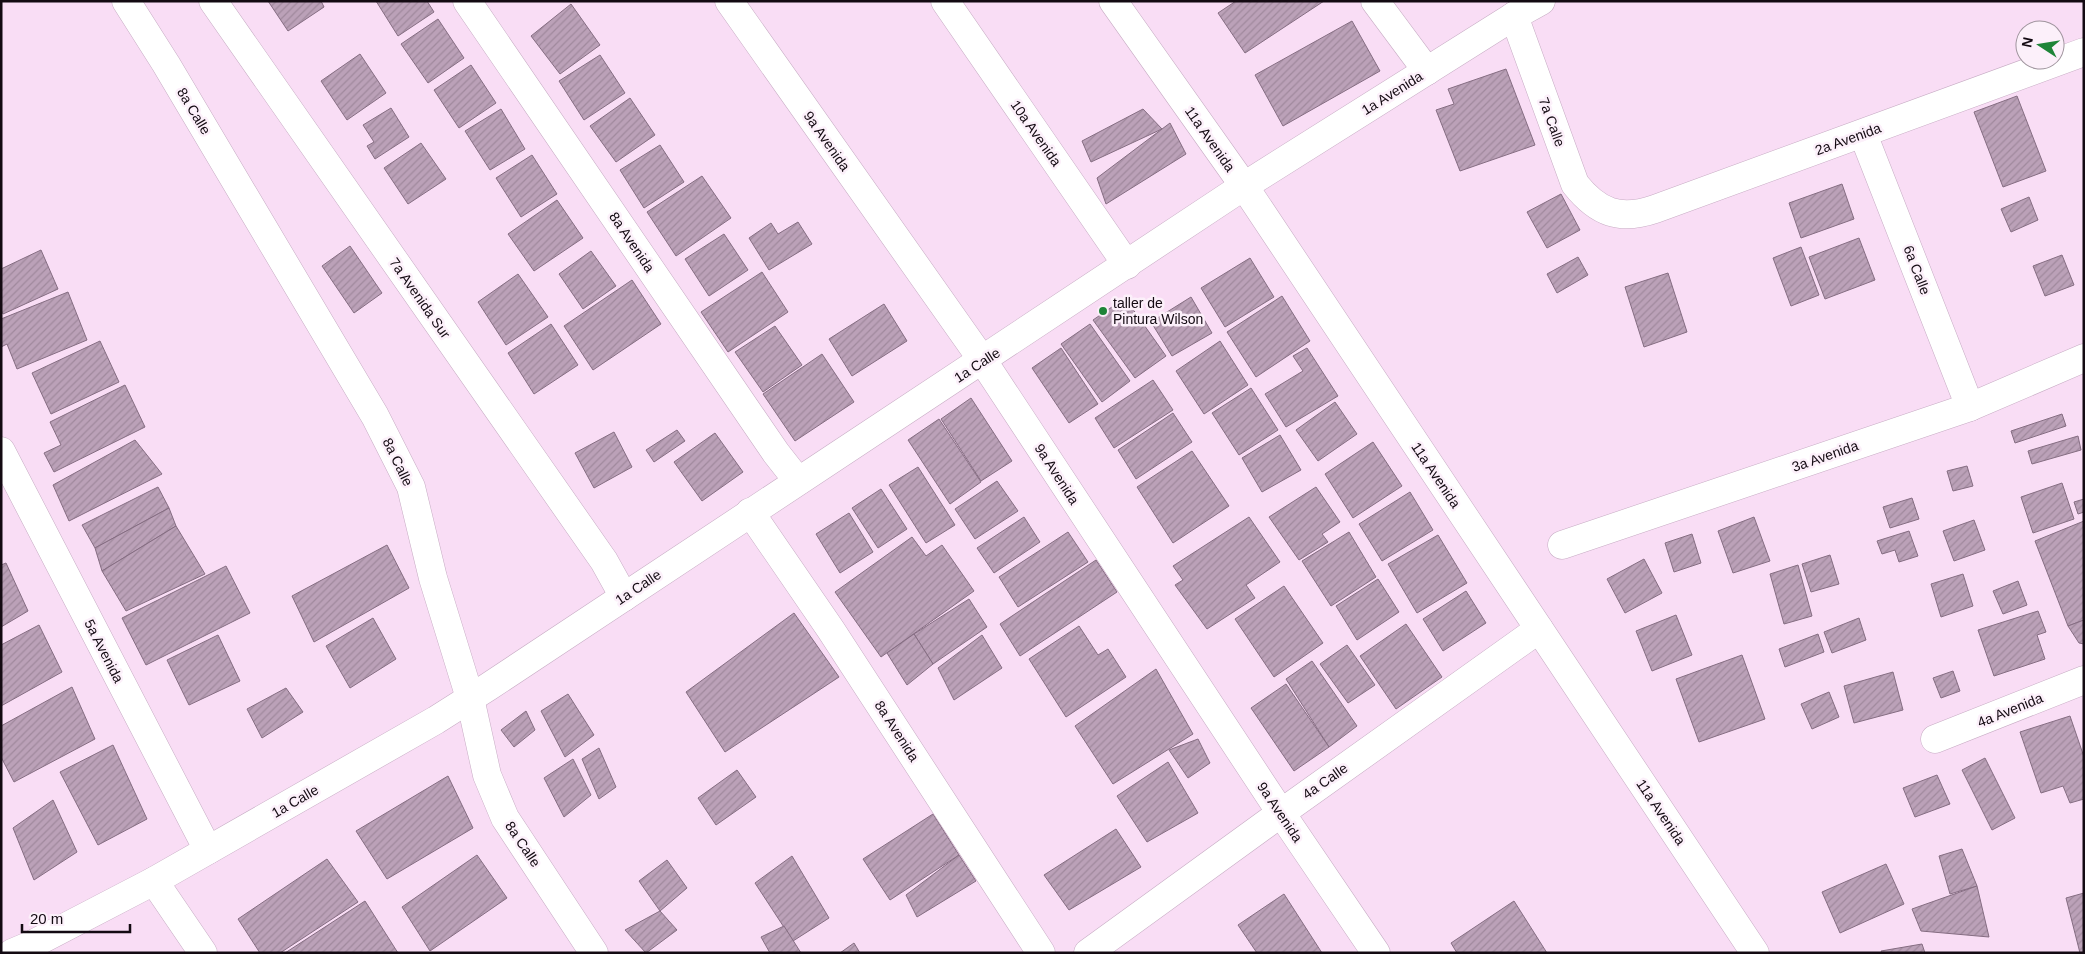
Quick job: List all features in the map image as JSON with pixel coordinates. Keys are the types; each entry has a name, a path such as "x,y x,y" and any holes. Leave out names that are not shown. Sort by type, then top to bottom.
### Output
{"street":[{"name":"8a Calle","path":"126,1 166,64 370,408 411,487 433,578 470,698 487,775 505,818 594,953"},
{"name":"7a Avenida Sur","path":"212,1 604,561 624,597"},
{"name":"8a Avenida","path":"467,1 776,453 798,481"},
{"name":"9a Avenida","path":"729,1 983,361 1281,813 1376,953"},
{"name":"10a Avenida","path":"945,1 1126,265"},
{"name":"11a Avenida","path":"1113,1 1244,186 1755,953"},
{"path":"1375,1 1427,71"},
{"name":"1a Avenida","path":"1244,186 1514,16 1542,1"},
{"name":"7a Calle","path":"1514,16 1575,184 1590,201 1610,212"},
{"name":"2a Avenida","path":"1610,212 1626,215 1640,214 1864,134 2084,52"},
{"name":"6a Calle","path":"1864,134 1970,406"},
{"name":"1a Calle","path":"23,950 154,881 436,720 488,688 750,512 983,361 1244,186"},
{"name":"3a Avenida","path":"1562,545 1970,406 2084,358"},
{"name":"5a Avenida","path":"1,451 208,850"},
{"name":"8a Avenida","path":"750,512 831,630 1041,953"},
{"name":"4a Calle","path":"1088,953 1539,629"},
{"name":"4a Avenida","path":"1936,739 2084,680"},
{"path":"154,881 203,953"}],"building":[{"path":"268,1 321,1 324,7 288,31"},
{"path":"376,1 427,1 434,12 398,36"},
{"path":"1236,1 1324,1 1245,53 1218,13"},
{"path":"571,4 600,45 560,74 531,36"},
{"path":"438,19 464,58 428,83 401,44"},
{"path":"1352,21 1380,71 1283,126 1255,75"},
{"path":"360,54 386,93 347,120 321,81"},
{"path":"600,55 625,93 584,120 559,81"},
{"path":"471,65 496,103 459,128 434,90"},
{"path":"1506,69 1535,145 1460,171 1436,110 1454,104 1448,89"},
{"path":"2017,96 2046,171 2003,187 1974,112"},
{"path":"630,98 655,135 616,162 590,126"},
{"path":"391,108 409,137 375,159 367,146 374,142 363,125"},
{"path":"501,109 525,149 490,170 465,131"},
{"path":"1143,109 1162,129 1091,162 1082,141"},
{"path":"1170,123 1186,154 1106,204 1097,178"},
{"path":"421,143 446,179 408,204 384,168"},
{"path":"660,145 684,182 644,208 620,170"},
{"path":"532,155 557,194 521,217 496,178"},
{"path":"702,176 731,218 676,256 647,212"},
{"path":"1842,184 1854,219 1801,238 1789,203"},
{"path":"1561,194 1580,230 1547,248 1527,212"},
{"path":"2029,197 2038,220 2011,232 2001,209"},
{"path":"557,200 583,238 534,271 508,234"},
{"path":"798,222 812,244 769,270 749,238 771,223 778,234"},
{"path":"724,234 748,270 709,296 685,259"},
{"path":"1859,238 1875,280 1825,299 1809,257"},
{"path":"350,246 382,293 354,313 322,266"},
{"path":"1801,247 1819,295 1791,306 1773,258"},
{"path":"41,250 58,289 3,314 1,310 1,269"},
{"path":"591,251 616,286 583,309 559,274"},
{"path":"2062,255 2074,285 2045,296 2033,266"},
{"path":"1578,257 1588,275 1557,293 1547,274"},
{"path":"1250,258 1274,297 1225,327 1201,288"},
{"path":"762,272 788,312 728,352 701,312"},
{"path":"1668,273 1687,332 1644,347 1625,287"},
{"path":"518,274 548,317 506,345 478,302"},
{"path":"632,280 661,324 593,370 564,326"},
{"path":"68,292 87,340 17,369 7,344 1,347 1,319"},
{"path":"1282,296 1310,341 1256,377 1227,332"},
{"path":"1191,297 1212,333 1172,356 1151,322"},
{"path":"1125,298 1166,356 1135,378 1093,320"},
{"path":"884,304 907,341 852,376 829,339"},
{"path":"551,324 578,365 534,394 508,353"},
{"path":"1090,324 1130,381 1102,402 1061,344"},
{"path":"775,326 802,365 763,392 735,352"},
{"path":"100,341 119,382 51,414 32,373"},
{"path":"1220,341 1248,385 1204,414 1176,371"},
{"path":"1061,348 1098,404 1069,423 1032,368"},
{"path":"1307,348 1338,396 1286,427 1265,394 1303,371 1293,356"},
{"path":"822,354 854,402 795,441 763,394"},
{"path":"1153,380 1173,410 1114,448 1095,418"},
{"path":"125,385 145,427 54,472 44,453 61,445 50,422"},
{"path":"1251,388 1278,430 1239,455 1212,413"},
{"path":"971,398 1012,461 981,481 941,419"},
{"path":"1335,402 1357,434 1318,461 1296,430"},
{"path":"1173,413 1192,442 1136,479 1118,450"},
{"path":"2062,414 2066,426 2015,443 2011,431"},
{"path":"939,419 981,482 950,504 908,440"},
{"path":"677,430 685,441 654,462 646,450"},
{"path":"614,432 632,467 594,488 575,453"},
{"path":"715,433 743,472 702,501 674,462"},
{"path":"1280,435 1301,470 1262,492 1242,458"},
{"path":"2078,436 2081,450 2032,464 2028,451"},
{"path":"135,440 162,474 69,521 53,485"},
{"path":"1373,442 1402,486 1353,518 1325,474"},
{"path":"1192,451 1229,506 1173,543 1137,487"},
{"path":"1967,466 1973,486 1953,491 1947,471"},
{"path":"918,467 955,525 926,543 889,485"},
{"path":"997,481 1018,511 975,539 955,509"},
{"path":"2062,483 2074,519 2033,533 2021,497"},
{"path":"158,487 169,508 95,548 82,525"},
{"path":"1316,487 1340,522 1322,534 1328,542 1299,560 1269,517"},
{"path":"881,489 907,529 878,548 852,508"},
{"path":"1410,492 1433,530 1382,561 1359,524"},
{"path":"1912,498 1919,519 1890,528 1883,507"},
{"path":"2084,499 2084,512 2078,514 2074,502"},
{"path":"169,508 176,526 102,571 95,548"},
{"path":"849,513 873,552 840,573 816,534"},
{"path":"1024,517 1040,542 994,573 977,548"},
{"path":"1249,517 1280,562 1246,585 1255,598 1207,629 1175,585 1183,580 1173,566"},
{"path":"1754,517 1770,561 1733,573 1718,531"},
{"path":"1974,520 1985,550 1954,561 1943,531"},
{"path":"2084,521 2084,620 2068,626 2035,541"},
{"path":"176,526 205,574 126,611 102,571"},
{"path":"1909,531 1918,556 1899,562 1895,550 1882,554 1877,541"},
{"path":"1068,532 1088,562 1018,607 999,577"},
{"path":"1349,532 1376,577 1331,606 1302,561"},
{"path":"1692,534 1701,563 1674,572 1665,543"},
{"path":"1438,535 1467,583 1417,613 1388,564"},
{"path":"912,537 926,556 942,545 974,591 881,657 835,592"},
{"path":"387,545 409,588 314,642 292,596"},
{"path":"1830,555 1839,584 1811,592 1802,564"},
{"path":"1644,559 1662,593 1625,613 1607,579"},
{"path":"1096,560 1117,592 1020,656 1000,624"},
{"path":"6,563 28,611 1,627 1,565"},
{"path":"1798,565 1812,616 1784,624 1770,574"},
{"path":"226,566 250,613 146,665 122,618"},
{"path":"1963,574 1973,606 1941,617 1931,584"},
{"path":"1378,579 1399,612 1357,640 1336,606"},
{"path":"2018,581 2027,605 2003,614 1993,591"},
{"path":"1284,586 1323,643 1274,677 1235,619"},
{"path":"1466,591 1486,623 1443,651 1423,619"},
{"path":"969,599 987,627 933,664 914,634"},
{"path":"2038,611 2046,632 2037,635 2045,659 1994,676 1978,630"},
{"path":"794,613 839,677 725,752 686,692"},
{"path":"1676,615 1692,655 1652,671 1636,631"},
{"path":"373,618 396,659 350,688 326,646"},
{"path":"1859,618 1866,640 1832,653 1824,632"},
{"path":"2084,620 2084,644 2079,643 2068,626"},
{"path":"1406,624 1442,677 1396,709 1360,656"},
{"path":"39,625 62,672 1,706 1,645"},
{"path":"1079,626 1098,655 1108,649 1126,677 1066,717 1029,659"},
{"path":"914,634 933,664 907,685 887,653"},
{"path":"1818,634 1824,652 1785,667 1779,649"},
{"path":"218,635 240,681 189,705 167,660"},
{"path":"982,635 1002,668 954,700 938,668"},
{"path":"1347,645 1375,685 1348,703 1320,664"},
{"path":"1742,655 1765,719 1699,742 1676,679"},
{"path":"1312,661 1357,726 1329,747 1286,679"},
{"path":"1156,669 1193,734 1113,784 1075,726"},
{"path":"1953,671 1960,691 1941,698 1933,678"},
{"path":"1893,672 1903,710 1854,723 1844,686"},
{"path":"1286,684 1329,747 1294,771 1251,708"},
{"path":"72,687 95,739 14,782 1,757 1,726"},
{"path":"286,688 303,712 262,738 247,709"},
{"path":"1829,692 1839,717 1812,729 1801,704"},
{"path":"568,694 594,735 565,757 541,711"},
{"path":"526,711 535,730 514,747 501,730"},
{"path":"2070,716 2084,757 2084,799 2070,803 2063,786 2041,793 2020,732"},
{"path":"1198,739 1210,763 1188,778 1169,750"},
{"path":"113,745 147,819 98,845 60,772"},
{"path":"599,748 616,787 599,799 582,759"},
{"path":"1985,758 2015,818 1992,830 1962,770"},
{"path":"573,759 591,795 564,817 544,778"},
{"path":"1168,762 1198,813 1147,842 1117,796"},
{"path":"737,770 756,797 716,825 698,798"},
{"path":"1937,775 1950,804 1915,817 1903,788"},
{"path":"448,776 473,828 387,879 356,831"},
{"path":"53,800 77,852 34,880 13,828"},
{"path":"933,814 959,855 890,900 863,859"},
{"path":"1116,829 1141,867 1069,910 1044,875"},
{"path":"1962,849 1977,886 1950,894 1939,856"},
{"path":"477,855 507,898 430,951 402,907"},
{"path":"959,855 976,881 917,917 906,895"},
{"path":"792,856 829,918 793,941 755,883"},
{"path":"327,859 358,902 280,953 260,953 238,919"},
{"path":"667,860 687,888 660,911 639,881"},
{"path":"1886,864 1904,904 1840,933 1822,892"},
{"path":"1977,886 1989,937 1921,931 1912,909"},
{"path":"2084,893 2084,953 2080,953 2066,898"},
{"path":"1284,894 1322,953 1257,953 1238,925"},
{"path":"365,901 398,953 285,953"},
{"path":"1514,901 1547,953 1457,953 1451,943"},
{"path":"660,911 677,930 646,953 625,930"},
{"path":"784,926 801,953 770,953 761,937"},
{"path":"854,943 860,953 840,953"},
{"path":"1922,944 1925,953 1882,953 1881,951"}],"place":[{"name":"taller de Pintura Wilson","path":"1103,311"}]}
